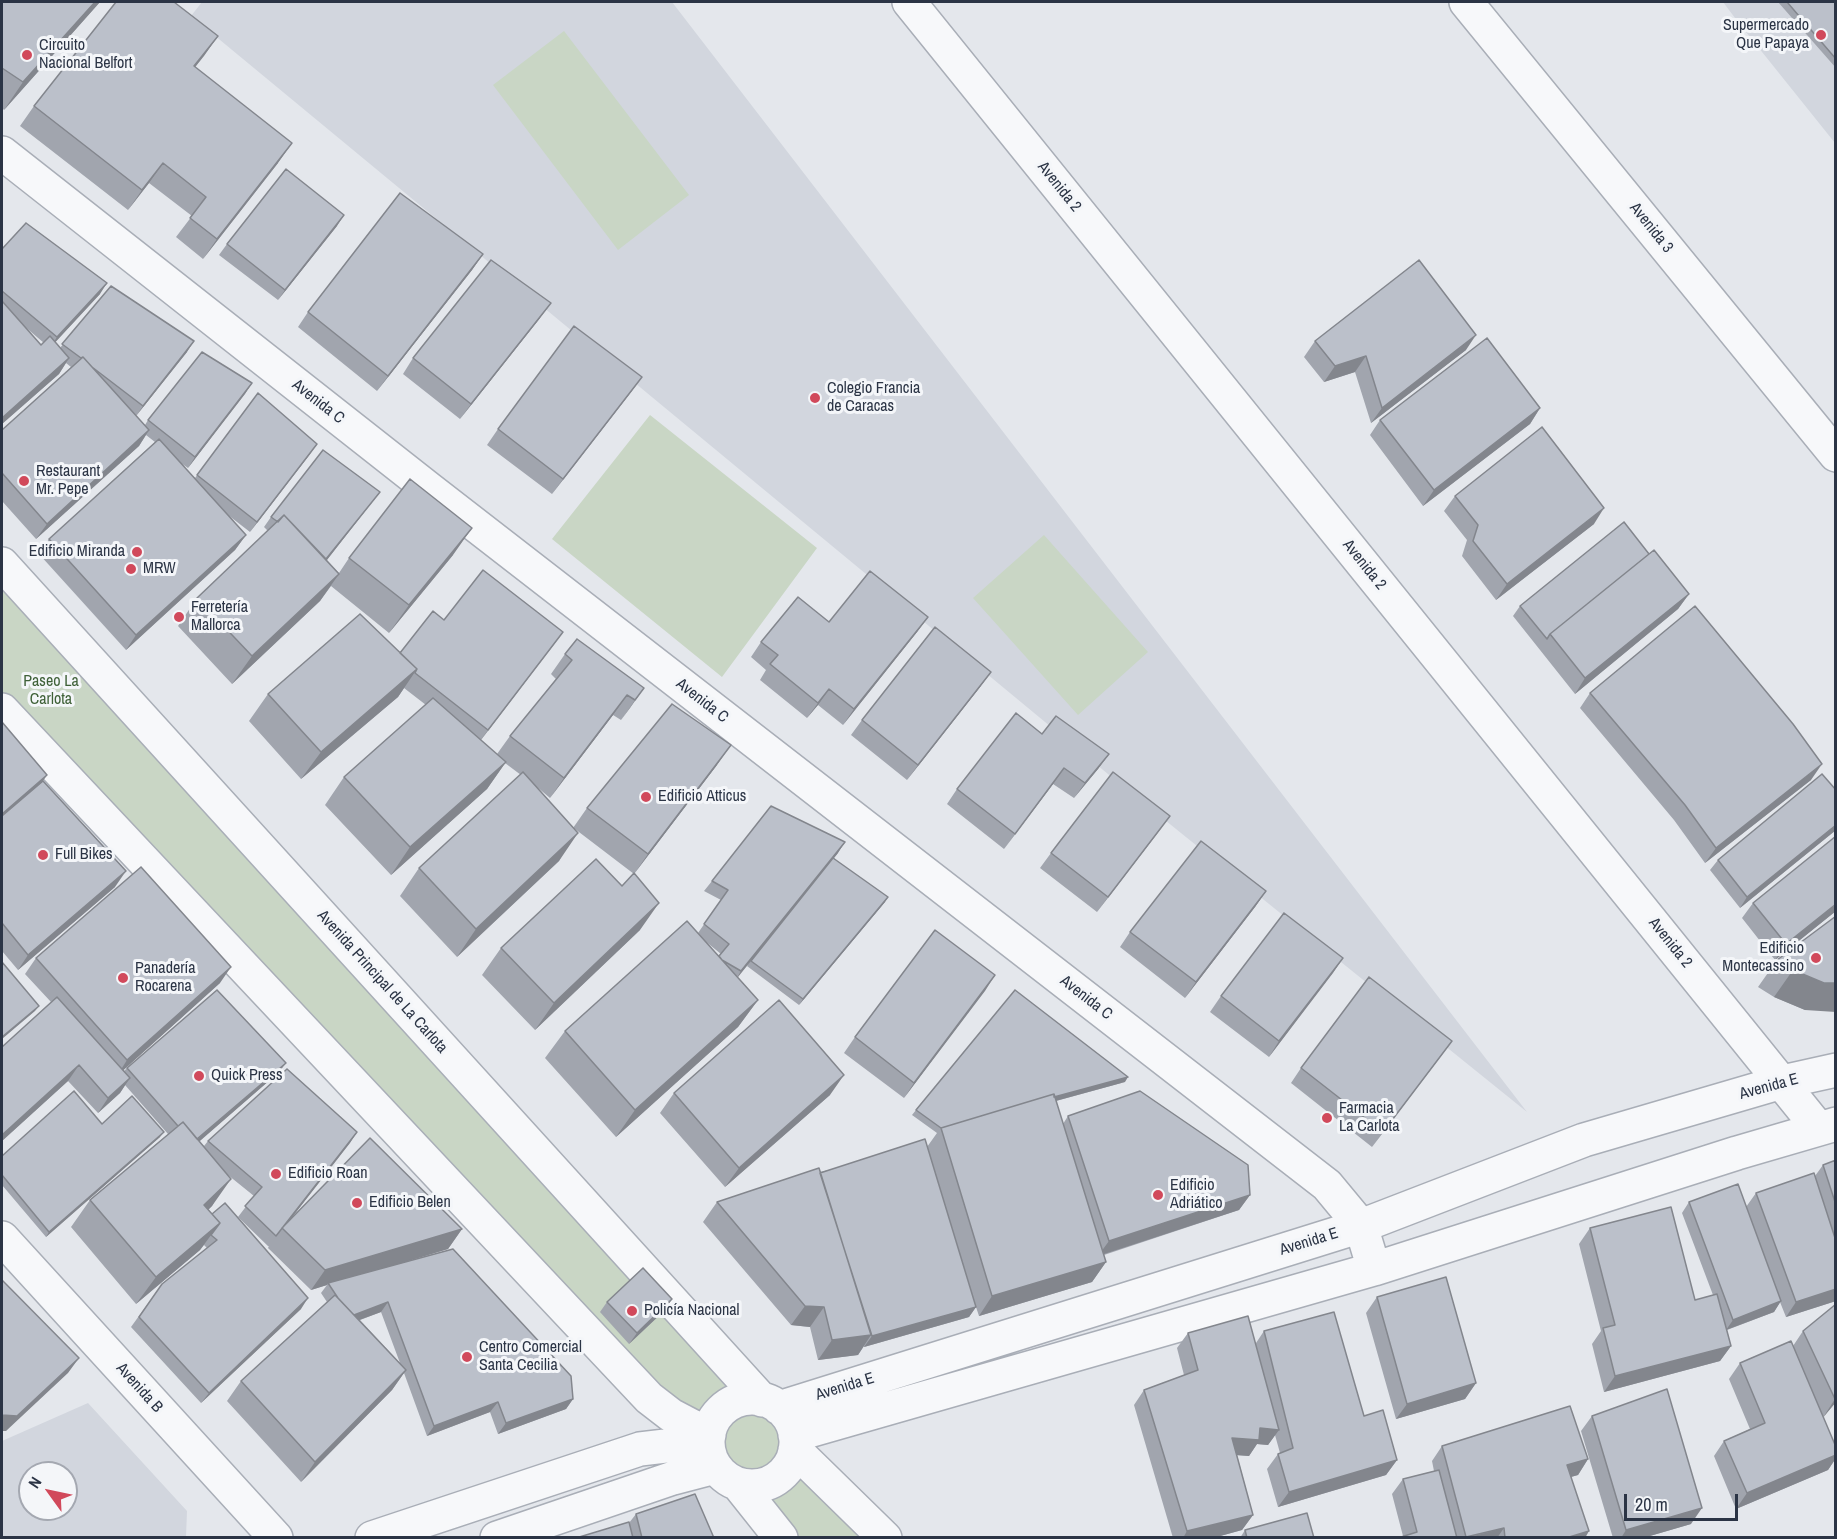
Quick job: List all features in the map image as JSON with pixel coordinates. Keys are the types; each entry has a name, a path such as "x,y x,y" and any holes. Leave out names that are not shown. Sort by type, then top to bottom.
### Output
{"street":[{"name":"Avenida 2","path":"909,2 1782,1082 1827,1127"},
{"name":"Avenida 3","path":"1466,2 1836,455"},
{"name":"Avenida C","path":"2,153 429,489 1327,1185 1361,1226 1374,1269"},
{"name":"Avenida Principal de La Carlota","path":"2,564 885,1538"},
{"path":"2,710 649,1398 671,1415 717,1458 755,1486 778,1478 789,1466 783,1423 742,1399 724,1409 717,1416 717,1458"},
{"name":"Avenida E","path":"783,1423 1361,1226 1584,1140 1782,1082 1836,1070"},
{"name":"Avenida E","path":"783,1423 1374,1269 1737,1153 1827,1127"},
{"name":"Avenida B","path":"2,1238 276,1538"},
{"path":"372,1538 640,1449 674,1445 717,1458 781,1538"},
{"path":"497,1538 673,1478 717,1458"}],"shaded area":[{"name":"Colegio Francia de Caracas","path":"202,2 672,2 1527,1112 1114,779 191,16"},
{"path":"1723,2 1835,2 1835,143 1738,22"},
{"path":"88,1403 187,1511 186,1537 2,1537 2,1441"}],"green space":[{"path":"564,31 689,195 618,250 493,85"},
{"path":"650,415 817,548 722,677 552,539"},
{"path":"1044,535 1148,652 1078,715 973,598"},
{"name":"Paseo La Carlota","path":"2,564 885,1537 781,1537 671,1415 2,710"}],"building":[{"name":"Circuito Nacional Belfort","path":"2,2 95,2 23,82 2,68"},
{"path":"116,2 174,2 218,36 194,66 292,143 217,239 190,218 206,197 163,163 142,190 34,106"},
{"name":"Supermercado Que Papaya","path":"1787,2 1836,2 1836,59"},
{"path":"286,169 344,215 285,290 227,244"},
{"path":"400,193 483,254 388,376 308,312"},
{"path":"26,223 107,283 57,337 2,291 2,249"},
{"path":"491,260 551,303 471,404 413,358"},
{"path":"1419,260 1476,335 1382,408 1366,356 1335,366 1315,341"},
{"path":"111,286 194,341 143,406 92,367 83,357 81,358 62,344"},
{"path":"2,301 41,345 50,336 69,358 2,418"},
{"path":"574,326 642,377 563,479 498,429"},
{"path":"1487,338 1540,408 1434,490 1380,420"},
{"path":"202,352 252,383 195,457 148,420"},
{"path":"83,357 149,430 47,524 2,473 2,430"},
{"path":"258,393 317,444 257,522 197,475"},
{"path":"1542,427 1604,508 1507,584 1473,541 1478,525 1455,496"},
{"name":"Edificio Miranda","path":"159,439 246,535 136,635 49,539"},
{"path":"323,450 380,492 326,559 284,515 278,522 271,517"},
{"path":"410,479 472,528 409,605 349,558"},
{"path":"284,515 339,574 252,656 197,598"},
{"path":"1624,522 1649,554 1550,634 1547,639 1520,606"},
{"path":"1654,550 1689,594 1585,678 1550,634"},
{"path":"483,570 563,632 488,730 415,673 417,669 400,653 433,611 444,620"},
{"path":"870,571 928,617 854,709 829,689 818,703 770,664 778,655 761,642 798,597 829,622"},
{"path":"1695,606 1793,724 1822,764 1716,848 1685,805 1590,693"},
{"path":"360,614 417,669 321,752 268,694"},
{"path":"935,627 991,672 918,765 862,720"},
{"path":"577,639 644,688 635,700 627,695 564,778 510,736 572,660 565,654"},
{"path":"433,698 506,762 410,847 344,777"},
{"name":"Edificio Atticus","path":"672,704 731,745 648,854 587,808"},
{"path":"1016,713 1042,734 1056,716 1109,754 1085,783 1064,768 1015,834 957,789"},
{"path":"2,722 47,775 2,814"},
{"path":"523,772 578,833 476,929 419,868"},
{"path":"1113,772 1170,816 1108,897 1051,853"},
{"path":"1822,774 1836,790 1836,825 1747,897 1718,860"},
{"name":"Full Bikes","path":"43,781 126,871 28,955 2,923 2,816"},
{"path":"771,806 845,842 741,971 722,960 719,956 729,944 704,924 728,890 712,881"},
{"path":"1836,836 1836,904 1786,944 1753,903"},
{"path":"1201,841 1266,891 1196,982 1130,932"},
{"path":"833,858 888,897 803,999 751,961"},
{"path":"596,859 622,886 634,873 659,903 554,1003 501,948"},
{"name":"Panadería Rocarena","path":"141,867 231,967 127,1060 36,958"},
{"path":"1284,913 1343,958 1279,1041 1221,996"},
{"path":"1836,916 1836,983 1824,983 1793,970 1777,960"},
{"path":"687,921 758,1000 635,1110 565,1031"},
{"path":"935,930 995,975 914,1083 855,1037"},
{"path":"2,962 39,1006 2,1037"},
{"path":"1369,977 1452,1041 1383,1132 1301,1068"},
{"name":"Quick Press","path":"217,990 286,1063 197,1139 183,1122 178,1126 127,1068"},
{"path":"1015,990 1128,1077 1054,1097 1054,1094 941,1128 916,1110"},
{"path":"57,997 130,1078 108,1098 79,1065 2,1135 2,1047"},
{"path":"779,1000 844,1075 739,1168 674,1093"},
{"name":"Edificio Roan","path":"287,1069 357,1132 276,1236 245,1206 262,1187 208,1141"},
{"path":"74,1091 102,1124 132,1096 164,1132 49,1232 2,1175 2,1156"},
{"name":"Edificio Adriático","path":"1140,1091 1248,1165 1250,1195 1109,1241 1068,1116"},
{"path":"1054,1094 1106,1262 992,1296 941,1128"},
{"path":"183,1122 231,1179 204,1205 220,1223 156,1277 90,1200"},
{"name":"Edificio Belen","path":"370,1138 462,1229 325,1270 282,1228"},
{"path":"925,1139 976,1307 872,1336 820,1173"},
{"path":"1836,1160 1836,1205 1823,1165"},
{"path":"819,1168 871,1335 832,1340 824,1307 805,1306 717,1202"},
{"path":"1814,1173 1836,1241 1836,1289 1796,1302 1756,1193"},
{"path":"1738,1184 1781,1301 1733,1320 1689,1202"},
{"path":"225,1203 308,1298 209,1393 139,1317 162,1284 217,1240 211,1235 220,1223 212,1214"},
{"path":"1671,1207 1695,1300 1717,1294 1731,1346 1615,1376 1603,1328 1615,1325 1590,1228"},
{"name":"Centro Comercial Santa Cecilia","path":"453,1249 571,1376 573,1399 506,1423 498,1402 434,1426 388,1302 354,1315 328,1283"},
{"name":"Policía Nacional","path":"643,1268 672,1299 637,1333 607,1302"},
{"path":"1446,1277 1476,1383 1407,1404 1377,1297"},
{"path":"2,1280 79,1358 17,1416 2,1415"},
{"path":"335,1295 406,1370 315,1462 241,1381"},
{"path":"1836,1304 1836,1399 1835,1399 1803,1331"},
{"path":"1334,1312 1364,1416 1383,1410 1397,1460 1289,1492 1278,1454 1293,1448 1264,1331"},
{"path":"1248,1316 1279,1430 1260,1428 1259,1440 1232,1438 1253,1515 1187,1531 1144,1390 1198,1370 1188,1333"},
{"path":"1791,1341 1836,1447 1836,1455 1747,1493 1724,1441 1765,1423 1740,1363"},
{"path":"1667,1389 1702,1508 1626,1530 1592,1416"},
{"path":"1570,1406 1588,1459 1567,1465 1589,1531 1566,1538 1505,1538 1504,1528 1466,1537 1442,1446"},
{"path":"1439,1470 1457,1538 1398,1538 1417,1532 1403,1479"},
{"path":"695,1494 714,1538 642,1538 636,1514"},
{"path":"1307,1513 1314,1538 1247,1538 1245,1530"},
{"path":"629,1522 633,1538 576,1538"}],"place":[{"name":"Supermercado Que Papaya","path":"1821,35"},
{"name":"Circuito Nacional Belfort","path":"27,55"},
{"name":"Colegio Francia de Caracas","path":"815,398"},
{"name":"Restaurant Mr. Pepe","path":"24,481"},
{"name":"Edificio Miranda","path":"137,552"},
{"name":"MRW","path":"131,569"},
{"name":"Ferretería Mallorca","path":"179,617"},
{"name":"Edificio Atticus","path":"646,797"},
{"name":"Full Bikes","path":"43,855"},
{"name":"Edificio Montecassino","path":"1816,958"},
{"name":"Panadería Rocarena","path":"123,978"},
{"name":"Quick Press","path":"199,1076"},
{"name":"Farmacia La Carlota","path":"1327,1118"},
{"name":"Edificio Roan","path":"276,1174"},
{"name":"Edificio Adriático","path":"1158,1195"},
{"name":"Edificio Belen","path":"357,1203"},
{"name":"Policía Nacional","path":"632,1311"},
{"name":"Centro Comercial Santa Cecilia","path":"467,1357"}]}
